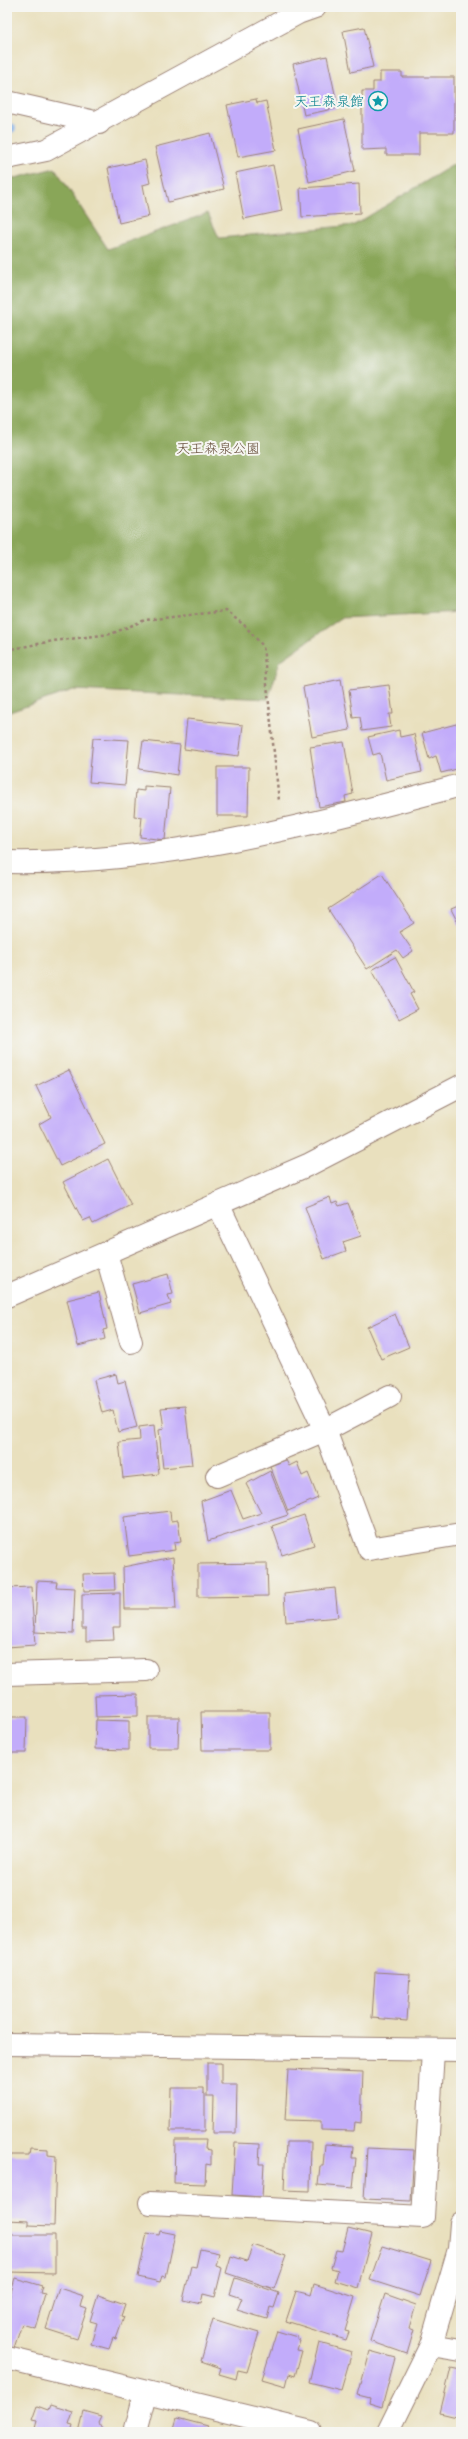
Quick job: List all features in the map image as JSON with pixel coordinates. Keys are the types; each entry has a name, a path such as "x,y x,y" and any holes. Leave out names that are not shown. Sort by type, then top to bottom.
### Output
{"street":[{"path":"7,158 46,150 99,123 298,13 315,7"},
{"path":"7,102 99,123"},
{"path":"7,862 43,862 156,854 323,821 461,785"},
{"path":"7,1296 310,1164 461,1086"},
{"path":"218,1204 325,1430 369,1549 461,1534"},
{"path":"106,1253 131,1342"},
{"path":"217,1476 325,1430 390,1396"},
{"path":"7,1674 146,1670"},
{"path":"7,2044 461,2050"},
{"path":"150,2204 423,2217 433,2050"},
{"path":"388,2432 431,2344 459,2249 461,2223"},
{"path":"431,2344 461,2350"},
{"path":"7,2358 145,2394 311,2432"},
{"path":"135,2432 145,2394"}],"path":[{"path":"7,650 53,641 111,634 145,620 226,612 244,625 263,646 282,829"}],"green space":[{"name":"天王森泉公園","path":"461,160 461,612 341,618 280,661 268,699 73,690 7,713 7,180 55,168 108,249 208,213 219,238 354,225"}],"building":[{"path":"364,27 373,67 351,72 343,31"},
{"path":"327,56 338,108 304,115 293,64"},
{"path":"380,72 402,72 402,77 454,77 454,133 419,133 419,155 386,155 386,149 362,150 362,91 373,91 373,82 380,82"},
{"path":"256,99 257,103 266,101 276,150 238,157 227,105"},
{"path":"344,119 355,171 309,182 298,129"},
{"path":"210,133 224,189 168,202 155,147"},
{"path":"145,160 150,183 143,185 149,216 119,223 108,168"},
{"path":"273,165 282,211 244,219 235,173"},
{"path":"359,184 360,213 302,217 300,188"},
{"path":"341,679 350,730 312,737 303,687"},
{"path":"389,685 393,714 389,714 391,727 362,731 360,717 353,718 349,690"},
{"path":"187,719 243,725 239,756 184,749"},
{"path":"460,723 461,768 441,773 436,756 429,759 422,733"},
{"path":"399,730 400,737 414,734 422,772 386,780 380,753 373,755 368,737"},
{"path":"93,738 129,740 125,785 89,782"},
{"path":"143,741 180,745 177,775 139,769"},
{"path":"344,742 353,794 345,796 346,802 319,807 310,747"},
{"path":"217,767 249,767 248,816 217,816"},
{"path":"144,786 170,788 165,840 140,837 142,817 134,816 136,790 144,791"},
{"path":"382,874 414,923 400,932 413,951 403,958 397,950 367,969 328,909"},
{"path":"461,905 461,929 451,909"},
{"path":"395,957 414,992 410,994 418,1009 399,1019 372,970"},
{"path":"69,1070 105,1144 60,1166 39,1124 51,1117 36,1086"},
{"path":"108,1159 131,1205 93,1224 90,1218 83,1221 63,1182"},
{"path":"330,1197 332,1204 337,1202 339,1206 348,1203 361,1236 343,1242 346,1251 324,1259 305,1207"},
{"path":"168,1274 173,1294 168,1295 171,1304 140,1313 132,1284"},
{"path":"99,1292 107,1329 103,1330 105,1339 78,1346 67,1300"},
{"path":"395,1314 409,1347 381,1359 367,1327"},
{"path":"116,1374 118,1383 125,1381 137,1427 118,1432 113,1410 102,1413 94,1380"},
{"path":"185,1406 192,1465 163,1468 159,1430 164,1429 161,1408"},
{"path":"154,1425 159,1474 123,1478 119,1442 140,1440 139,1427"},
{"path":"286,1460 289,1466 297,1462 302,1476 308,1473 318,1498 288,1511 270,1466"},
{"path":"270,1471 288,1515 208,1541 201,1501 231,1490 243,1519 261,1513 246,1484"},
{"path":"170,1511 171,1521 178,1520 181,1542 174,1543 175,1550 129,1556 124,1517"},
{"path":"304,1515 314,1545 282,1555 272,1526"},
{"path":"173,1557 176,1609 124,1609 123,1567"},
{"path":"267,1563 268,1596 198,1597 198,1564"},
{"path":"114,1573 115,1590 84,1591 83,1574"},
{"path":"37,1581 57,1582 56,1587 75,1588 73,1634 35,1632"},
{"path":"31,1587 35,1645 7,1647 7,1588"},
{"path":"335,1588 338,1617 286,1622 284,1594"},
{"path":"120,1593 120,1627 113,1627 114,1640 86,1641 86,1629 82,1629 82,1594"},
{"path":"138,1694 138,1716 96,1717 95,1695"},
{"path":"201,1712 270,1712 270,1750 202,1750"},
{"path":"7,1717 27,1717 26,1753 7,1753"},
{"path":"148,1717 179,1717 178,1748 148,1748"},
{"path":"96,1720 129,1721 129,1750 95,1749"},
{"path":"375,1972 410,1974 407,2021 372,2018"},
{"path":"207,2063 221,2063 221,2084 237,2084 236,2133 213,2133 214,2097 207,2097"},
{"path":"288,2069 363,2072 361,2123 355,2122 354,2131 321,2130 321,2121 285,2120"},
{"path":"171,2088 203,2088 203,2093 205,2094 205,2131 170,2131"},
{"path":"175,2140 206,2140 205,2149 211,2150 211,2165 206,2164 205,2184 174,2183"},
{"path":"286,2142 311,2142 310,2191 284,2190"},
{"path":"235,2143 260,2144 259,2164 264,2164 262,2197 232,2195"},
{"path":"325,2144 353,2146 352,2158 356,2158 353,2188 318,2185 320,2166 323,2166"},
{"path":"30,2148 48,2149 48,2155 56,2156 54,2226 28,2225 28,2221 7,2220 7,2155 29,2155"},
{"path":"367,2148 414,2150 411,2201 364,2199"},
{"path":"348,2228 372,2234 358,2288 335,2281 338,2270 331,2268 336,2250 342,2251"},
{"path":"160,2231 175,2234 166,2277 162,2276 160,2282 138,2277 147,2233 159,2235"},
{"path":"7,2235 55,2235 55,2273 7,2272"},
{"path":"253,2245 286,2256 274,2289 226,2273 231,2256 247,2261"},
{"path":"382,2246 431,2261 420,2296 370,2280"},
{"path":"200,2249 219,2253 216,2266 222,2268 215,2297 203,2294 201,2304 183,2300 191,2266 196,2267"},
{"path":"15,2278 42,2286 40,2293 45,2294 35,2328 22,2324 14,2348 7,2346 7,2306"},
{"path":"235,2278 279,2293 274,2308 270,2307 267,2319 237,2310 242,2298 230,2294"},
{"path":"314,2284 355,2297 345,2331 349,2332 346,2340 286,2321 296,2291 311,2295"},
{"path":"59,2288 84,2296 81,2307 87,2309 77,2339 46,2329"},
{"path":"385,2294 416,2305 409,2328 414,2330 407,2354 370,2341"},
{"path":"98,2295 125,2304 121,2316 124,2317 116,2339 113,2338 109,2349 91,2344 97,2323 90,2321"},
{"path":"213,2319 259,2333 247,2372 238,2370 236,2379 219,2374 221,2368 201,2361"},
{"path":"277,2331 297,2337 297,2339 300,2340 297,2350 302,2351 295,2376 289,2374 286,2386 262,2379"},
{"path":"319,2343 352,2352 341,2390 309,2382"},
{"path":"370,2351 395,2358 382,2407 369,2403 370,2398 358,2395"},
{"path":"451,2368 461,2370 461,2418 440,2413"},
{"path":"50,2405 73,2412 69,2424 73,2425 71,2432 34,2432 37,2421 32,2420 37,2406 48,2410"},
{"path":"84,2412 102,2417 99,2423 104,2432 79,2432"},
{"path":"177,2418 208,2426 206,2432 173,2432"}],"waterway":[{"path":"7,127 11,128"}],"place":[{"name":"天王森泉館","path":"378,101"}]}
